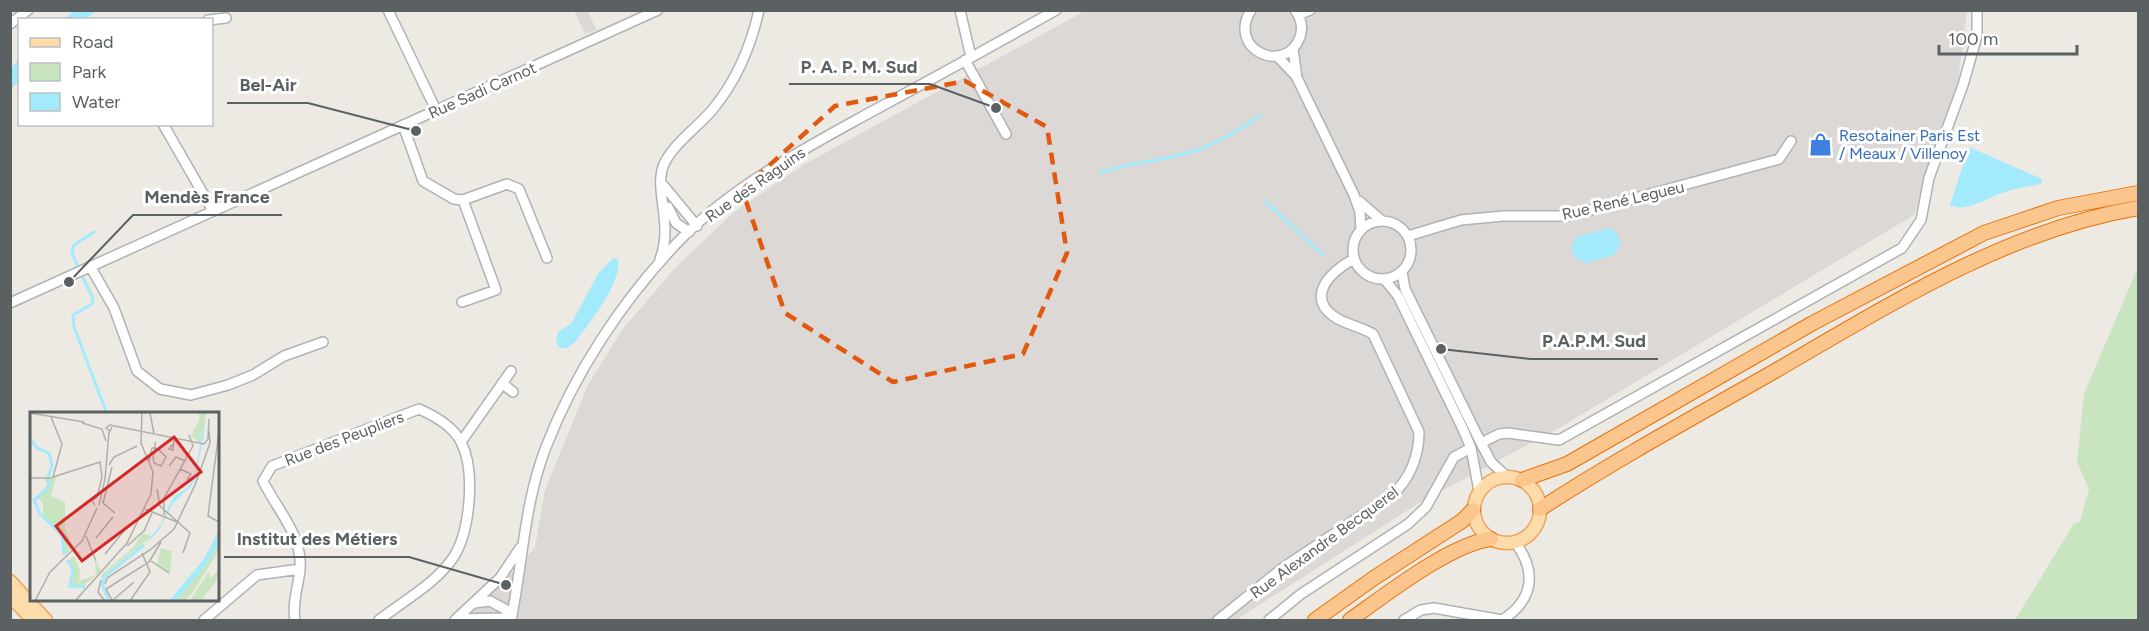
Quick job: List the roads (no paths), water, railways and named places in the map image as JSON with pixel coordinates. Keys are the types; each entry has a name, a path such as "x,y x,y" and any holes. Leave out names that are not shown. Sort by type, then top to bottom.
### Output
{"highway":[{"path":"1522,480 1567,464 1832,312 1984,233 2058,208 2139,193"},
{"path":"1540,509 1628,454 1945,277 2048,232 2139,208"},
{"path":"1315,621 1374,578 1462,521 1473,510"},
{"path":"1350,621 1435,564 1483,540 1491,539"}],"main road":[{"path":"1506,476 1522,480 1535,492 1540,509 1534,530 1515,542 1491,539 1478,527 1473,510 1479,491 1496,478 1506,476"},
{"path":"10,581 29,597"},
{"path":"10,596 33,621"},
{"path":"32,601 46,621"}],"street":[{"path":"10,24 28,10"},
{"path":"388,10 436,110"},
{"name":"Rue Sadi Carnot","path":"10,303 658,10"},
{"path":"657,267 666,245 667,229 661,179 664,165 670,155 714,108 733,79 748,48 759,10"},
{"path":"960,10 968,59 1006,134"},
{"name":"Rue des Raguins","path":"511,617 529,501 546,448 561,412 607,328 657,267 693,229 724,202 809,146 1056,10"},
{"path":"1251,10 1245,21 1247,40 1260,53 1278,56 1293,48 1301,33 1297,13 1310,10"},
{"path":"1481,443 1498,434 1508,433 1558,440 1902,248 1912,237 1921,220 1929,178 1963,85 1977,36 1977,10"},
{"path":"213,19 226,18"},
{"path":"1293,48 1297,78"},
{"path":"1278,56 1297,78 1354,195 1360,212 1361,230 1354,244 1354,259 1366,275 1385,280 1402,272 1411,255 1408,236 1397,225 1382,221 1365,209 1354,195"},
{"path":"403,125 423,181 454,199 463,200 507,184 519,189 547,258"},
{"path":"164,126 213,211"},
{"name":"Rue René Legueu","path":"1408,236 1461,220 1503,216 1569,216 1616,205 1779,159 1791,141"},
{"path":"661,179 693,229"},
{"path":"663,194 676,223 693,229"},
{"path":"462,302 496,290 463,200"},
{"path":"1361,230 1382,221"},
{"name":"Rue Alexandre Becquerel","path":"1218,621 1284,567 1392,495 1401,487 1419,449 1419,432 1373,334 1359,326 1340,320 1326,311 1322,299 1323,285 1333,272 1354,259"},
{"path":"90,266 114,308 137,371 160,389 191,395 228,385 253,375 284,356 323,342"},
{"path":"1402,272 1405,290 1481,443 1491,462 1506,476"},
{"path":"1385,280 1402,304 1471,448 1479,491"},
{"path":"379,621 440,573 453,558 464,535 469,495 468,474 461,442 511,371"},
{"path":"502,383 513,392"},
{"name":"Rue des Peupliers","path":"295,621 294,596 300,569 298,546 286,518 272,500 263,481 272,466 419,409 439,418 461,442"},
{"path":"1269,621 1301,594 1407,524 1426,507 1454,457 1471,448"},
{"path":"1404,621 1420,610 1434,609 1502,620 1513,613 1524,600 1529,585 1527,557 1515,542"},
{"path":"455,620 500,578 522,546"},
{"path":"204,621 257,575 300,569"},
{"path":"474,603 490,601 511,617"},
{"path":"455,620 511,617"}],"water":[{"path":"74,10 96,11 87,18 65,18"},
{"path":"18,60 18,82 11,89 11,68"},
{"path":"1969,147 2042,179 2041,184 2001,193 1971,206 1950,205"},
{"path":"1608,228 1616,232 1621,244 1614,255 1586,263 1574,257 1571,249 1576,237"},
{"path":"613,258 618,259 618,268 604,302 575,342 567,348 560,348 556,343 558,332 571,324 598,274"}],"waterway":[{"path":"1100,173 1200,149 1224,138 1261,115"},
{"path":"1264,200 1323,255"},
{"path":"78,267 72,253 74,245 94,232"},
{"path":"81,274 93,298 92,304 73,315 74,327 106,412"}],"place":[{"name":"P. A. P. M. Sud","path":"996,108"},
{"name":"Bel-Air","path":"416,131"},
{"name":"Resotainer Paris Est / Meaux / Villenoy","path":"1821,144"},
{"name":"Mendès France","path":"69,282"},
{"name":"P.A.P.M. Sud","path":"1441,349"},
{"name":"Institut des Métiers","path":"506,585"}]}
